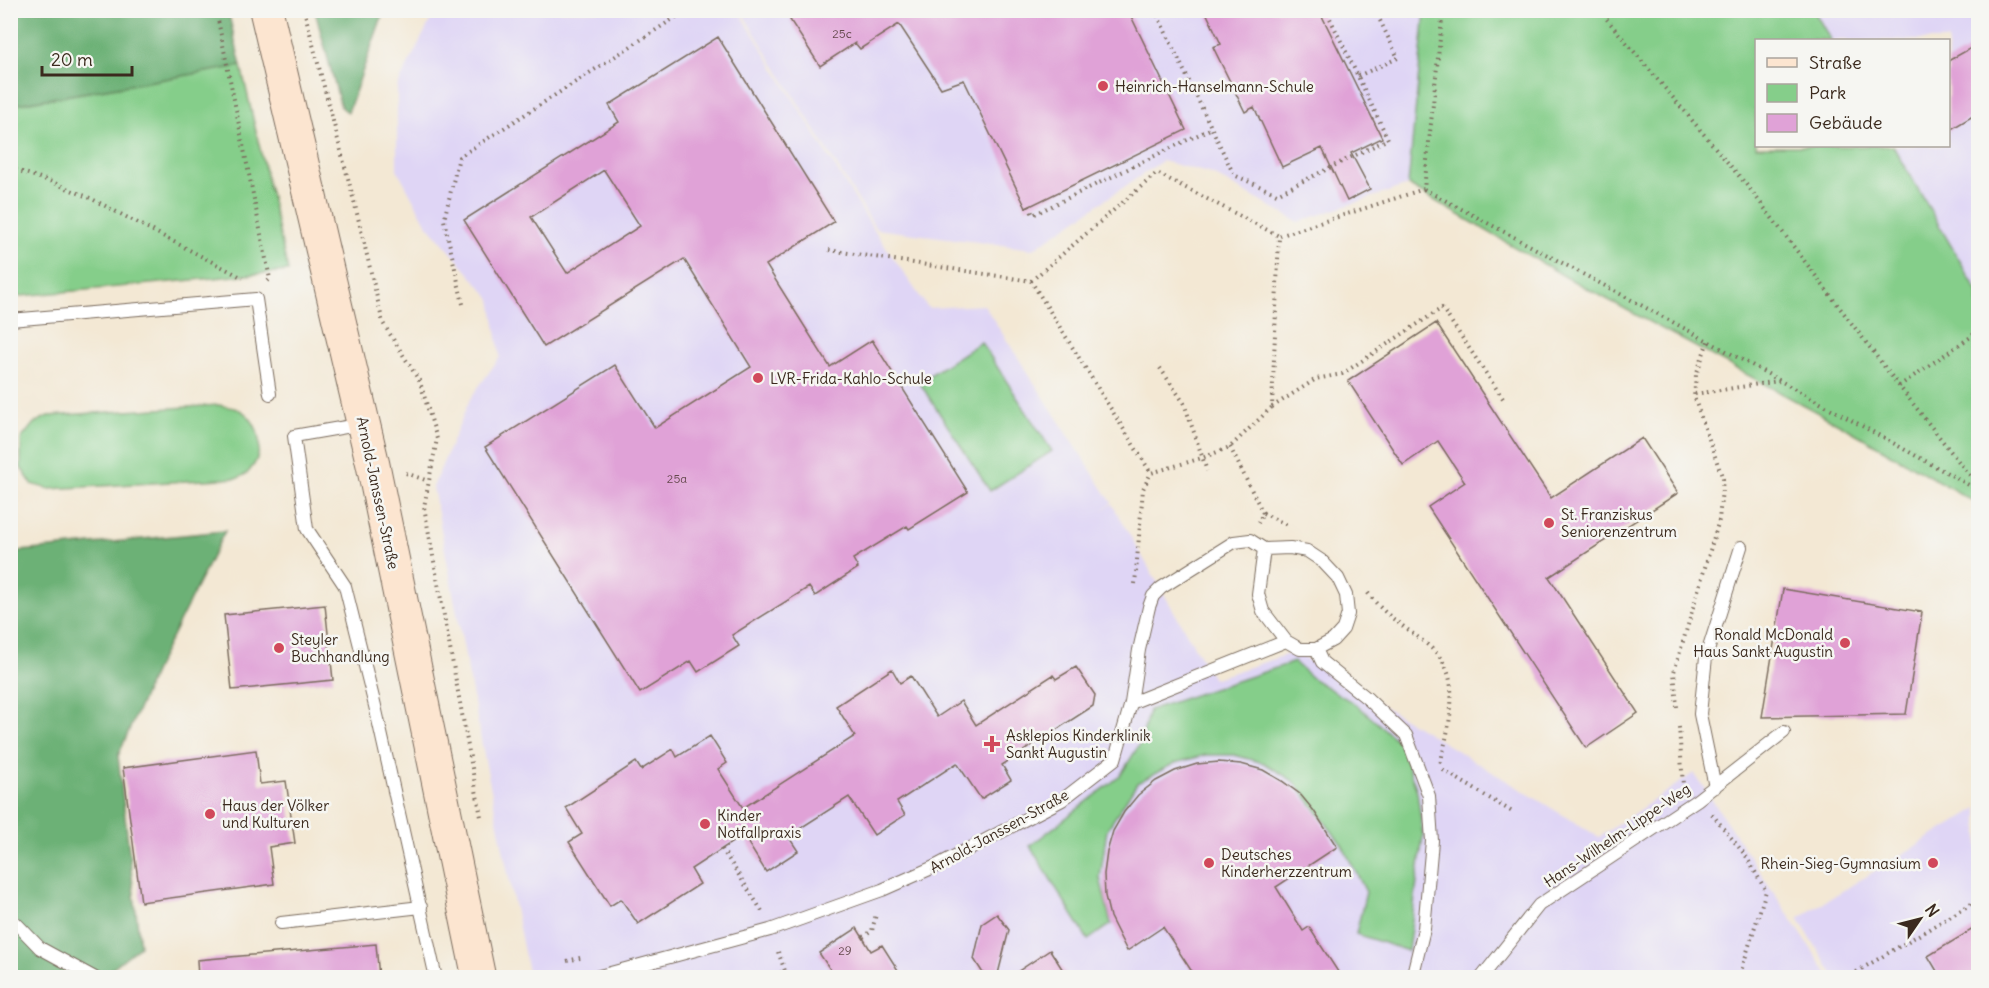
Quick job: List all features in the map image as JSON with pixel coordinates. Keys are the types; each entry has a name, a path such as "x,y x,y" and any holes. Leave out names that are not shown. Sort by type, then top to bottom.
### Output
{"main road":[{"name":"Arnold-Janssen-Straße","path":"266,10 363,424 478,978"}],"lane":[{"path":"10,320 260,294 270,394"},
{"path":"363,424 294,436 307,529 345,586 375,706 436,978"},
{"path":"1250,540 1264,549 1290,548 1307,551 1322,561 1338,578 1346,595 1348,614 1342,629 1333,640 1316,649 1300,650 1286,641 1263,611 1258,594 1264,549"},
{"name":"Arnold-Janssen-Straße","path":"592,978 770,930 882,891 934,867 1062,800 1115,759 1131,703 1139,650 1153,596 1161,588 1234,542 1250,540"},
{"path":"1715,787 1700,714 1706,657 1741,548"},
{"path":"1131,703 1286,641"},
{"path":"1316,649 1322,662 1368,699 1406,735 1429,796 1432,841 1424,929 1412,978"},
{"name":"Hans-Wilhelm-Lippe-Weg","path":"1481,978 1539,905 1694,802 1784,732"},
{"path":"281,923 421,906"},
{"path":"10,917 40,948 95,978"}],"path":[{"path":"10,168 90,198 260,294 270,279 216,10"},
{"path":"304,10 383,323 420,382 437,439 424,507 482,820"},
{"path":"463,304 444,220 459,157 687,10"},
{"path":"1155,10 1234,175 1277,194 1388,140 1326,10"},
{"path":"1358,76 1398,57 1375,10"},
{"path":"1424,189 1443,10"},
{"path":"1599,10 1750,189 1978,488"},
{"path":"1029,207 1033,215 1212,128"},
{"path":"1031,281 1157,173 1279,236 1424,189 1978,488"},
{"path":"1272,407 1279,236"},
{"path":"829,250 1031,281 1151,472"},
{"path":"1134,587 1143,489 1151,472 1202,458 1230,447 1272,407 1316,379 1342,374 1442,308 1504,400"},
{"path":"1899,386 1972,336 1978,328"},
{"path":"1708,341 1696,375 1695,394 1723,479 1719,520 1674,672 1684,795 1717,818 1746,856 1766,891 1739,978"},
{"path":"1160,368 1184,403 1207,471"},
{"path":"1695,394 1779,381"},
{"path":"1230,447 1263,513 1291,526"},
{"path":"1250,540 1263,513"},
{"path":"1367,592 1377,606 1426,643 1442,659 1450,675 1451,716 1440,768 1429,796"},
{"path":"1440,768 1514,813"},
{"path":"1846,978 1978,900"},
{"path":"751,913 762,910"},
{"path":"567,961 590,955"},
{"path":"789,978 785,971 798,978"}],"shaded area":[{"path":"439,11 739,11 874,230 928,308 984,305 1112,503 1101,511 1112,504 1213,679 1295,652 1599,837 1694,773 1830,977 529,977 433,487 470,399 500,357 491,299 426,223 397,169 397,87 434,13"},
{"name":"Heinrich-Hanselmann-Schule","path":"741,11 1425,11 1408,185 1298,222 1212,174 1162,161 1033,249 876,229"},
{"path":"1814,11 1978,11 1978,292 1894,147 1950,147 1950,39 1830,39"},
{"name":"Rhein-Sieg-Gymnasium","path":"1978,808 1978,977 1835,977 1798,918"}],"green space":[{"path":"11,10 228,11 241,66 11,105"},
{"path":"315,11 384,11 348,112 341,107"},
{"path":"1425,11 1814,11 1830,39 1755,39 1755,147 1894,147 1978,292 1978,504 1846,428 1566,277 1408,185"},
{"path":"241,66 288,271 11,297 11,105"},
{"path":"981,342 1052,451 990,491 919,382"},
{"path":"219,405 242,411 257,431 259,447 255,463 248,473 238,478 49,489 32,484 21,468 21,439 34,423 48,416"},
{"path":"225,531 156,668 118,756 140,946 101,977 11,978 11,552"},
{"path":"1294,662 1313,679 1357,705 1400,743 1417,791 1423,836 1408,951 1356,934 1366,892 1342,845 1295,782 1264,763 1234,755 1206,755 1175,763 1137,783 1107,830 1100,878 1111,924 1088,940 1030,846 1120,776 1141,742 1149,710"}],"building":[{"path":"804,10 1128,10 1186,130 1026,208 964,80 941,88 899,24 860,49 855,43 820,66 790,20"},
{"path":"1205,10 1319,10 1382,138 1351,153 1370,189 1347,201 1322,148 1282,167 1254,107 1245,112 1213,47 1221,44"},
{"path":"718,37 834,222 766,265 830,367 872,340 968,492 909,529 907,526 853,559 858,568 815,596 809,587 732,635 739,646 698,672 691,661 640,693 485,447 615,365 655,428 751,367 684,259 544,347 464,220 619,122 609,105","holes":["604,170 640,226 567,273 531,217"]},
{"path":"1978,44 1978,113 1950,130 1950,60"},
{"name":"St. Franziskus Seniorenzentrum","path":"1436,323 1551,498 1642,438 1678,493 1549,577 1638,713 1586,748 1428,507 1465,482 1438,441 1403,465 1348,381"},
{"name":"Ronald McDonald Haus Sankt Augustin","path":"1783,589 1922,612 1906,714 1762,717"},
{"name":"Steyler Buchhandlung","path":"325,605 333,680 232,690 224,615"},
{"path":"1076,667 1095,695 1093,706 1002,765 1011,780 981,799 957,763 897,802 905,815 874,835 849,797 788,836 798,851 766,872 743,835 691,869 700,884 638,924 621,899 610,906 569,842 582,834 566,808 636,762 641,770 673,749 677,757 710,736 727,763 718,769 743,808 855,736 836,706 892,669 900,683 911,676 937,717 961,701 976,725 1053,675 1056,679"},
{"name":"Haus der Völker und Kulturen","path":"256,750 260,784 286,781 295,843 269,847 274,884 141,902 123,768"},
{"name":"Deutsches Kinderherzzentrum","path":"1219,762 1241,764 1263,770 1282,781 1300,794 1337,847 1276,887 1303,931 1309,927 1342,978 1196,978 1163,927 1127,951 1110,917 1105,896 1104,874 1113,831 1124,812 1138,795 1156,781 1175,771 1197,764"},
{"path":"997,914 1009,930 997,978 986,978 974,959 982,924"},
{"path":"1978,926 1978,978 1941,978 1928,956"},
{"path":"857,928 871,951 882,945 903,978 831,978 834,975 819,953"},
{"path":"376,944 379,978 198,978 197,960"},
{"path":"1050,950 1068,978 1008,978"}],"place":[{"name":"Heinrich-Hanselmann-Schule","path":"1103,86"},
{"name":"LVR-Frida-Kahlo-Schule","path":"758,378"},
{"name":"St. Franziskus Seniorenzentrum","path":"1549,523"},
{"name":"Ronald McDonald Haus Sankt Augustin","path":"1845,643"},
{"name":"Steyler Buchhandlung","path":"279,648"},
{"name":"Asklepios Kinderklinik Sankt Augustin","path":"992,744"},
{"name":"Haus der Völker und Kulturen","path":"210,814"},
{"name":"Kinder Notfallpraxis","path":"705,824"},
{"name":"Deutsches Kinderherzzentrum","path":"1209,863"},
{"name":"Rhein-Sieg-Gymnasium","path":"1933,863"}]}
